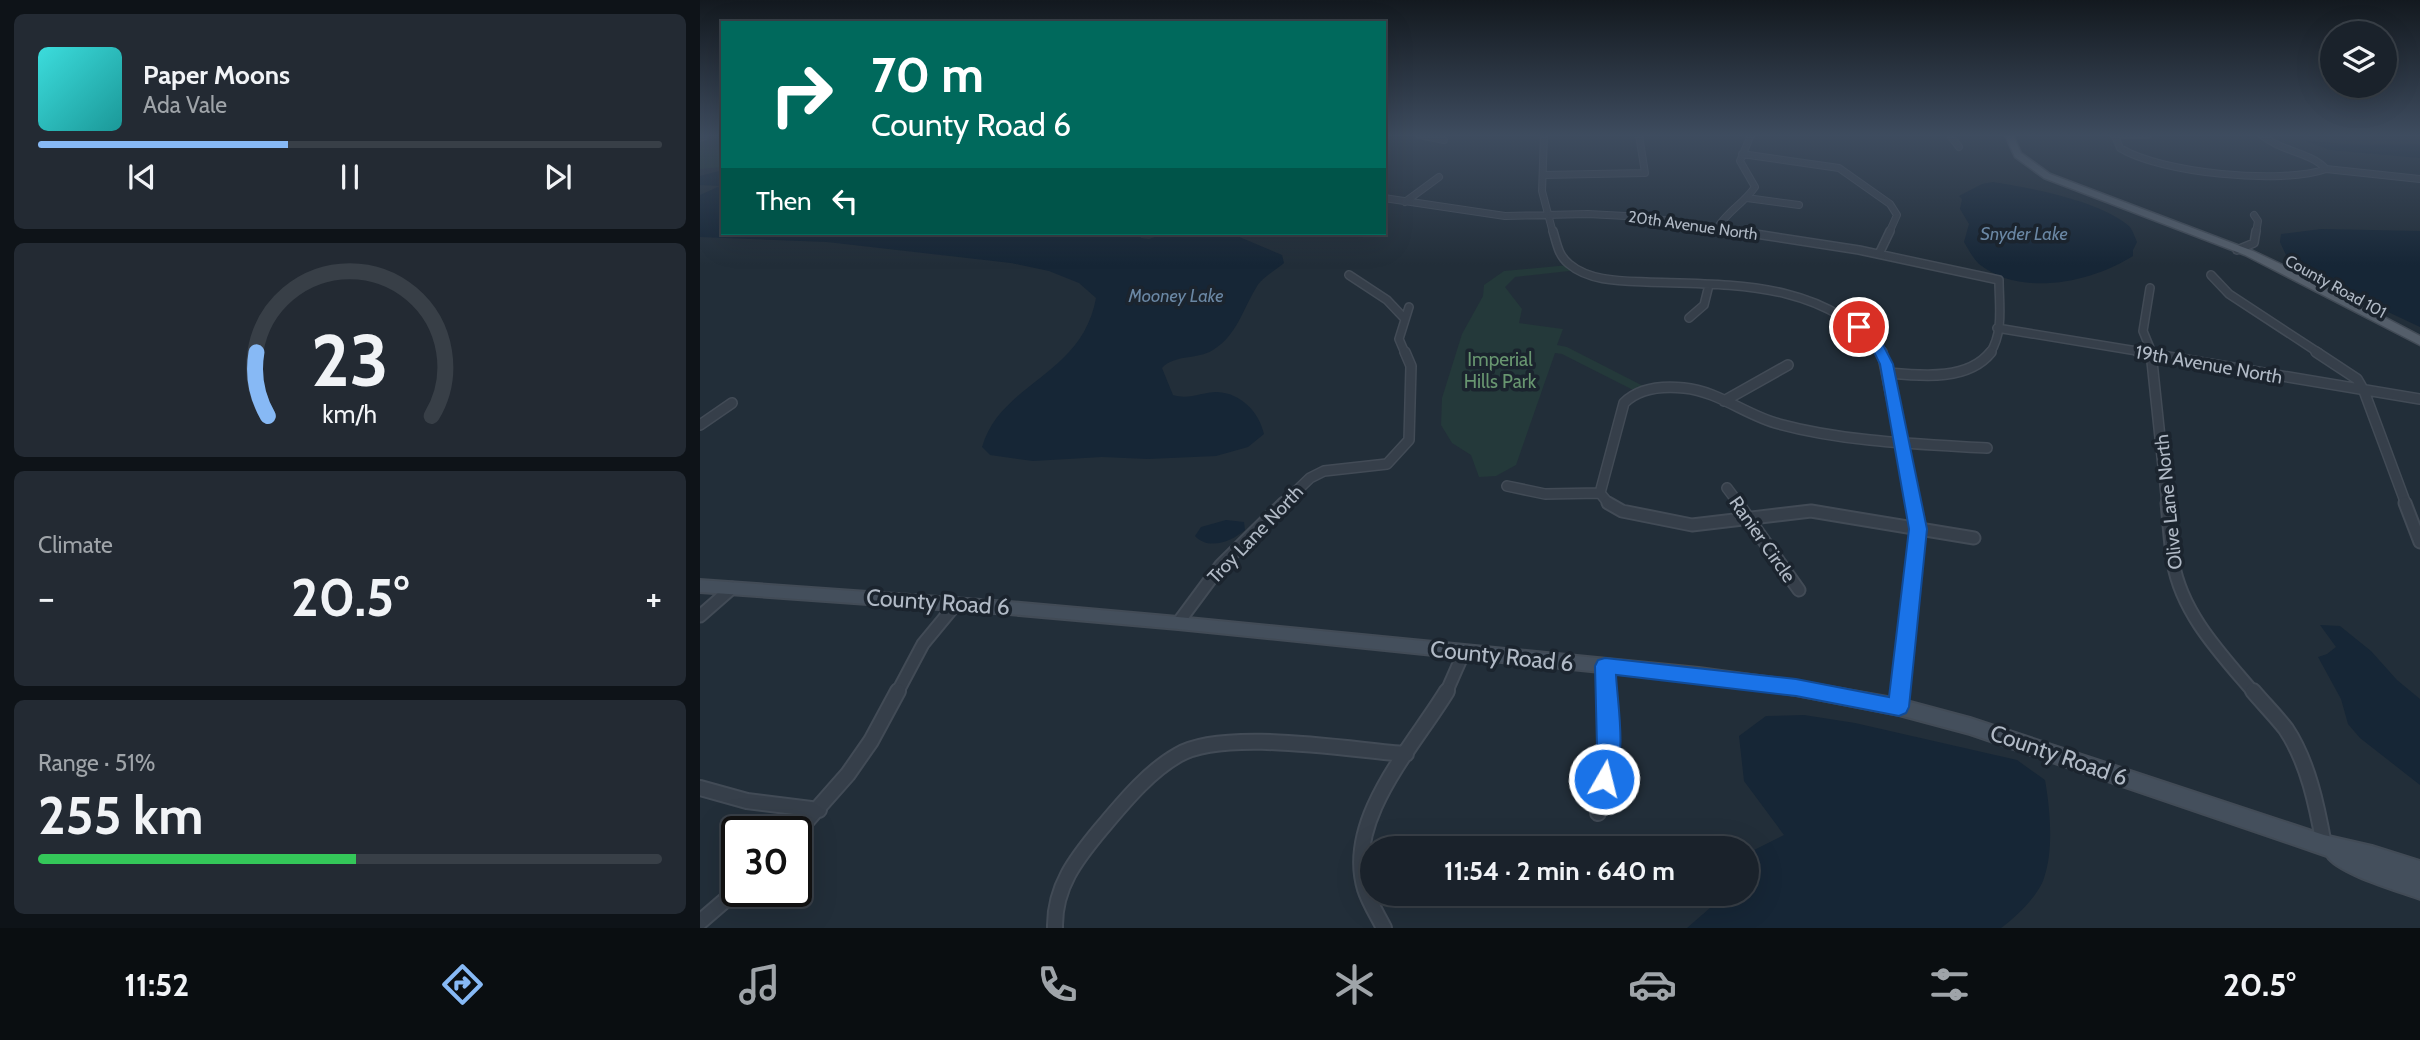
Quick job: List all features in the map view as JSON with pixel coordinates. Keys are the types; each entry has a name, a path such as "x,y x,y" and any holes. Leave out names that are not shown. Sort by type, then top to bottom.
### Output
{"main road":[{"name":"County Road 101","path":"2051,178 2237,250 2308,281 2420,341"},
{"name":"County Road 101","path":"2237,250 2239,254 2420,350"},
{"name":"County Road 6","path":"700,586 1178,623 1796,688 1899,707 2009,738 2324,845 2420,871"},
{"name":"County Road 6","path":"2324,845 2354,863 2420,888"}],"street":[{"path":"1405,202 1437,178"},
{"path":"1543,178 1544,201 1558,253 1578,270 1615,280 1777,292 1839,314 1876,342 1883,353 1888,373 1918,529 1899,707"},
{"path":"1717,228 1728,211 1747,198 1755,187 1750,178"},
{"path":"1856,178 1890,204 1898,215 1880,254"},
{"name":"20th Avenue North","path":"1386,198 1489,215 1626,215 1880,254 1999,280 1997,328"},
{"path":"1747,198 1799,205"},
{"path":"2237,250 2254,243 2258,220 2254,215"},
{"path":"1349,275 1387,300 1405,319"},
{"path":"2211,275 2229,294 2357,379 2364,391 2420,542"},
{"path":"1689,318 1704,305 1709,285"},
{"name":"Olive Lane North","path":"2150,288 2142,338 2153,355 2177,582 2185,604 2200,628 2287,732 2310,785 2324,845"},
{"name":"Troy Lane North","path":"1178,623 1188,604 1223,564 1310,478 1324,471 1387,464 1409,440 1412,366 1399,339 1409,307"},
{"path":"1888,373 1937,375 1968,369 1988,357 1993,350 1997,328"},
{"name":"19th Avenue North","path":"1997,328 2420,400"},
{"path":"1724,401 1788,365"},
{"path":"1600,493 1620,410 1630,397 1650,389 1686,388 1794,429 1901,443 1987,447"},
{"path":"700,425 732,402"},
{"path":"1507,486 1545,494 1600,493"},
{"name":"Ranier Circle","path":"1727,488 1799,590"},
{"path":"1600,493 1611,507 1669,522 1716,524 1811,511 1974,538"},
{"path":"700,616 732,588"},
{"path":"812,817 871,741 922,644 956,604"},
{"path":"1384,928 1364,894 1360,873 1359,850 1365,825 1406,754 1451,688 1464,652"},
{"path":"1598,813 1609,747 1605,666"},
{"path":"1055,928 1056,898 1066,875 1143,783 1178,755 1200,746 1231,741 1406,754"},
{"path":"700,788 747,801 819,810"},
{"path":"700,922 721,904"}],"green space":[{"name":"Imperial Hills Park","path":"1569,265 1578,270 1515,277 1505,287 1522,309 1519,323 1563,329 1557,345 1567,347 1649,389 1639,393 1562,354 1555,353 1516,465 1496,476 1479,477 1471,455 1452,443 1441,425 1442,398 1462,334 1483,296 1484,285 1504,271"}],"water":[{"name":"Mooney Lake","path":"700,178 721,178 721,235 1140,235 1141,238 1149,239 1161,235 1235,235 1282,255 1284,263 1258,284 1233,330 1221,344 1207,353 1173,361 1162,368 1173,395 1185,397 1217,392 1234,396 1253,411 1264,434 1248,447 1216,456 1148,459 1102,457 1033,461 990,455 982,447 992,425 1006,407 1075,345 1088,324 1096,298 1079,283 1049,271 1011,263 827,242 700,237 700,195 720,186 700,185"},
{"name":"Snyder Lake","path":"1993,182 2065,197 2102,210 2130,227 2137,242 2133,256 2098,273 2056,282 2015,281 1996,274 1979,264 1964,242 1969,224 1960,209 1962,199 1959,196 1982,184"},
{"path":"2321,229 2420,231 2420,327 2352,295 2286,255 2280,242 2281,234"},
{"path":"1226,520 1244,522 1245,530 1234,538 1214,544 1195,536 1201,527"},
{"path":"2320,625 2340,626 2371,651 2397,680 2420,699 2420,785 2360,738 2348,724 2341,699 2318,657 2336,647"},
{"path":"1804,715 1855,723 2017,760 2045,780 2050,816 2047,867 2041,885 2032,899 2001,928 1687,928 1712,906 1759,906 1759,848 1784,835 1744,781 1739,736 1766,716"}],"route":[{"path":"1604,779 1609,747 1605,666 1796,688 1899,707 1918,529 1883,353 1876,342 1859,327"}]}
